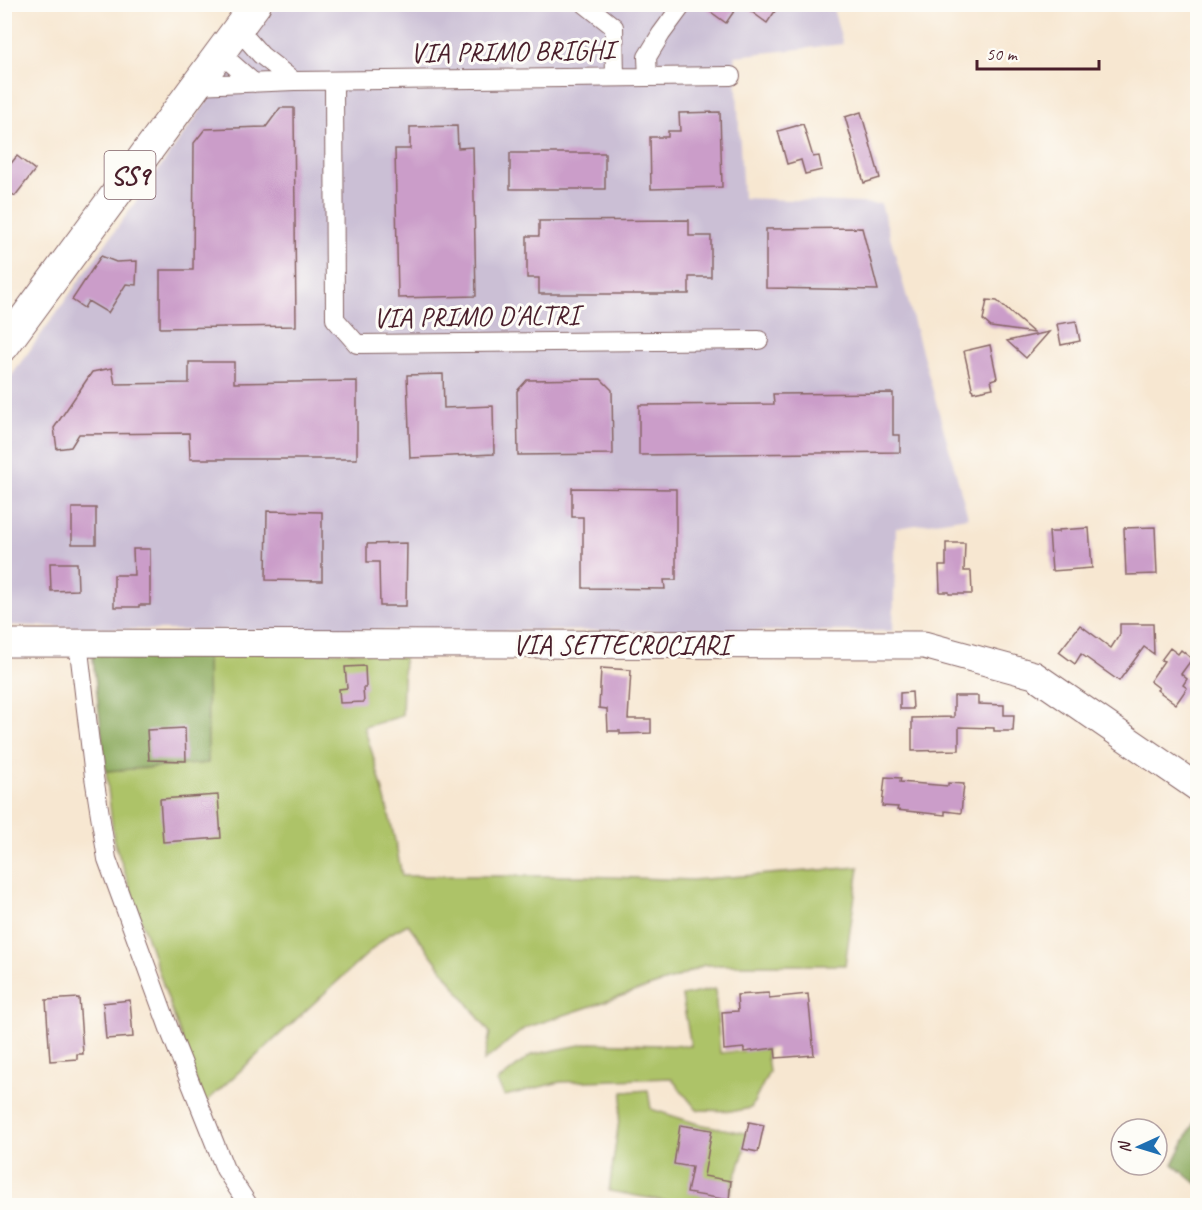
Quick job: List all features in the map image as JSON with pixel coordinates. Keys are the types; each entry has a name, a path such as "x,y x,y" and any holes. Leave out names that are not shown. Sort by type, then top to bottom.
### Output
{"main road":[{"name":"SS9","path":"4,346 256,4"},
{"name":"VIA SETTECROCIARI","path":"4,643 924,645 1034,675 1197,788"}],"street":[{"path":"585,4 614,27 615,77"},
{"path":"648,77 647,57 682,4"},
{"path":"238,29 261,54 294,81"},
{"path":"220,54 261,54"},
{"path":"220,54 254,83"},
{"name":"VIA PRIMO BRIGHI","path":"196,85 294,81 731,76"},
{"name":"VIA PRIMO D'ALTRI","path":"334,81 335,319 357,344 759,340"},
{"path":"78,642 94,777 107,859 225,1169 249,1206"}],"shaded area":[{"path":"276,5 832,5 843,44 735,56 743,198 881,204 968,517 896,528 893,631 158,630 5,625 5,385"}],"green space":[{"path":"92,651 207,651 208,763 106,771"},
{"path":"207,651 404,652 402,716 364,727 386,801 402,876 583,876 692,880 859,867 845,965 704,965 676,978 525,1028 484,1061 490,1033 408,924 388,935 204,1104 114,841 106,771 208,763"},
{"path":"715,989 720,1053 766,1049 769,1072 751,1108 735,1111 697,1110 671,1078 560,1082 505,1096 497,1082 531,1055 590,1043 691,1046 682,996"},
{"path":"648,1090 651,1109 698,1124 750,1134 726,1205 687,1205 609,1191 623,1092"},
{"path":"1197,1116 1197,1184 1173,1164"}],"building":[{"path":"700,4 739,4 726,23"},
{"path":"741,4 780,4 767,23"},
{"path":"280,108 294,108 296,326 160,328 160,270 193,270 194,143 205,129 266,127"},
{"path":"720,112 722,187 651,189 650,137 668,137 668,131 680,131 679,113"},
{"path":"861,112 880,178 864,183 845,117"},
{"path":"803,124 813,157 819,156 822,170 805,174 801,160 787,164 778,131"},
{"path":"457,126 458,148 473,147 476,296 398,298 395,149 410,149 410,127"},
{"path":"510,153 605,153 605,189 510,189"},
{"path":"17,156 35,170 15,196 4,188 4,172"},
{"path":"689,220 689,236 711,236 711,277 689,277 689,294 539,294 539,278 527,278 527,236 539,236 539,221"},
{"path":"862,228 878,290 766,288 766,229"},
{"path":"101,256 116,262 137,261 136,285 126,284 108,313 88,301 84,308 72,300"},
{"path":"987,300 997,301 1034,333 991,327 983,320"},
{"path":"1076,321 1080,341 1061,345 1057,324"},
{"path":"1049,332 1026,358 1007,341"},
{"path":"990,345 997,378 991,380 993,388 973,392 964,351"},
{"path":"189,362 234,362 234,383 357,381 357,459 190,459 189,433 79,434 71,447 57,449 54,428 92,372 112,368 115,384 189,383"},
{"path":"443,374 444,408 493,406 494,454 410,458 407,375"},
{"path":"601,379 612,390 613,454 518,455 517,391 527,380"},
{"path":"893,393 893,435 900,435 900,452 639,455 639,405 774,404 773,394"},
{"path":"572,488 676,489 676,580 664,580 665,589 583,588 583,517 572,517"},
{"path":"72,508 96,508 96,544 72,544"},
{"path":"267,511 322,512 322,581 266,580"},
{"path":"1155,527 1157,574 1126,575 1124,528"},
{"path":"1089,528 1092,568 1052,571 1049,532"},
{"path":"407,543 406,606 380,606 379,562 367,562 367,544"},
{"path":"946,543 965,543 964,571 971,571 972,594 940,592 939,566 946,566"},
{"path":"133,549 150,549 150,605 114,607 114,575 134,575"},
{"path":"50,563 77,563 78,590 51,591"},
{"path":"1120,624 1153,624 1154,654 1144,647 1119,681 1081,654 1075,664 1059,652 1080,625 1111,648 1120,634"},
{"path":"1170,648 1178,654 1181,650 1192,659 1181,674 1187,679 1183,685 1187,688 1176,704 1157,690 1159,688 1150,681"},
{"path":"365,666 364,702 340,703 339,689 347,688 345,667"},
{"path":"601,668 631,670 628,719 651,719 651,733 620,734 620,731 608,731 607,709 599,708"},
{"path":"912,692 913,709 900,709 900,693"},
{"path":"954,696 978,696 978,704 1004,705 1004,715 1014,715 1013,731 959,727 959,750 912,751 912,718 954,717"},
{"path":"185,728 186,761 149,760 147,730"},
{"path":"885,777 901,778 900,782 948,786 948,783 964,784 961,813 945,811 945,815 897,810 898,807 882,806"},
{"path":"218,795 221,838 163,842 160,799"},
{"path":"769,993 769,998 808,994 814,1055 776,1058 775,1048 744,1052 744,1048 724,1050 722,1012 738,1011 737,995"},
{"path":"79,998 83,1054 77,1054 77,1059 50,1061 46,1000"},
{"path":"130,1000 133,1037 106,1039 103,1003"},
{"path":"749,1122 764,1125 758,1152 743,1149"},
{"path":"680,1125 712,1130 704,1176 731,1181 729,1200 687,1193 692,1167 674,1164"}]}
